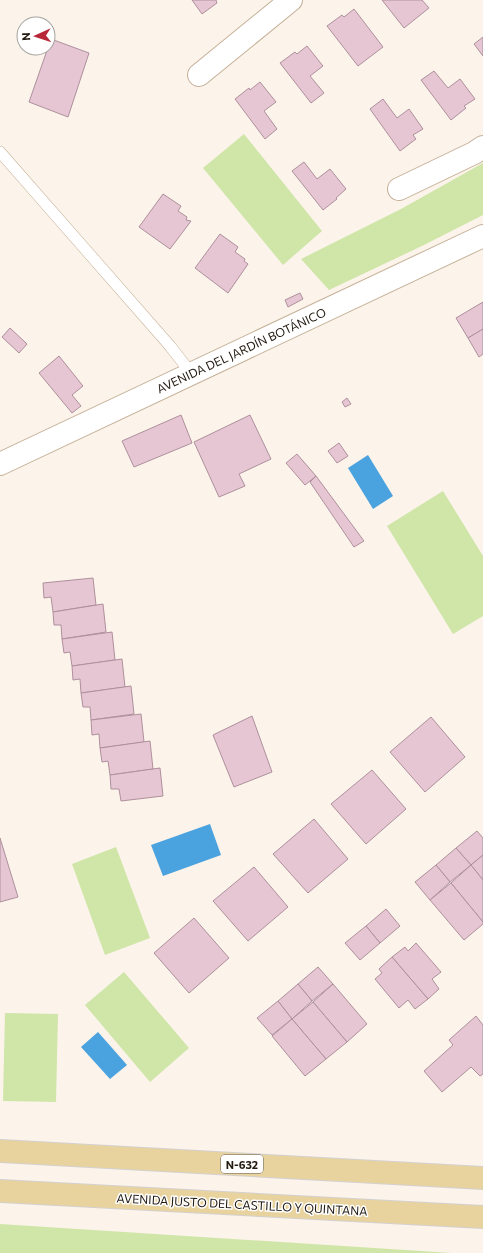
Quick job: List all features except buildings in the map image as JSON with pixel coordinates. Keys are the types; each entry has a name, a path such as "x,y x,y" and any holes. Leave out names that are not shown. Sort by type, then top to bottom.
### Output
{"main road":[{"name":"N-632","path":"0,1150 483,1178"},
{"name":"AVENIDA JUSTO DEL CASTILLO Y QUINTANA","path":"0,1191 483,1217"}],"street":[{"path":"199,75 291,0"},
{"path":"399,189 474,153 483,147"},
{"name":"AVENIDA DEL JARDÍN BOTÁNICO","path":"0,464 483,236"}],"lane":[{"path":"0,152 170,346 191,373"}],"green space":[{"path":"244,134 322,231 283,265 203,168"},
{"path":"483,163 483,215 329,290 301,259 401,209"},
{"path":"443,491 483,556 483,616 453,634 387,526"},
{"path":"116,847 150,938 105,955 72,864"},
{"path":"124,972 189,1048 150,1082 85,1005"},
{"path":"5,1013 58,1014 56,1102 3,1101"},
{"path":"0,1224 452,1253 0,1253"}],"water":[{"path":"368,455 393,496 373,509 348,468"},
{"path":"210,824 221,855 163,876 151,845"},
{"path":"98,1032 127,1065 110,1079 81,1047"}]}
